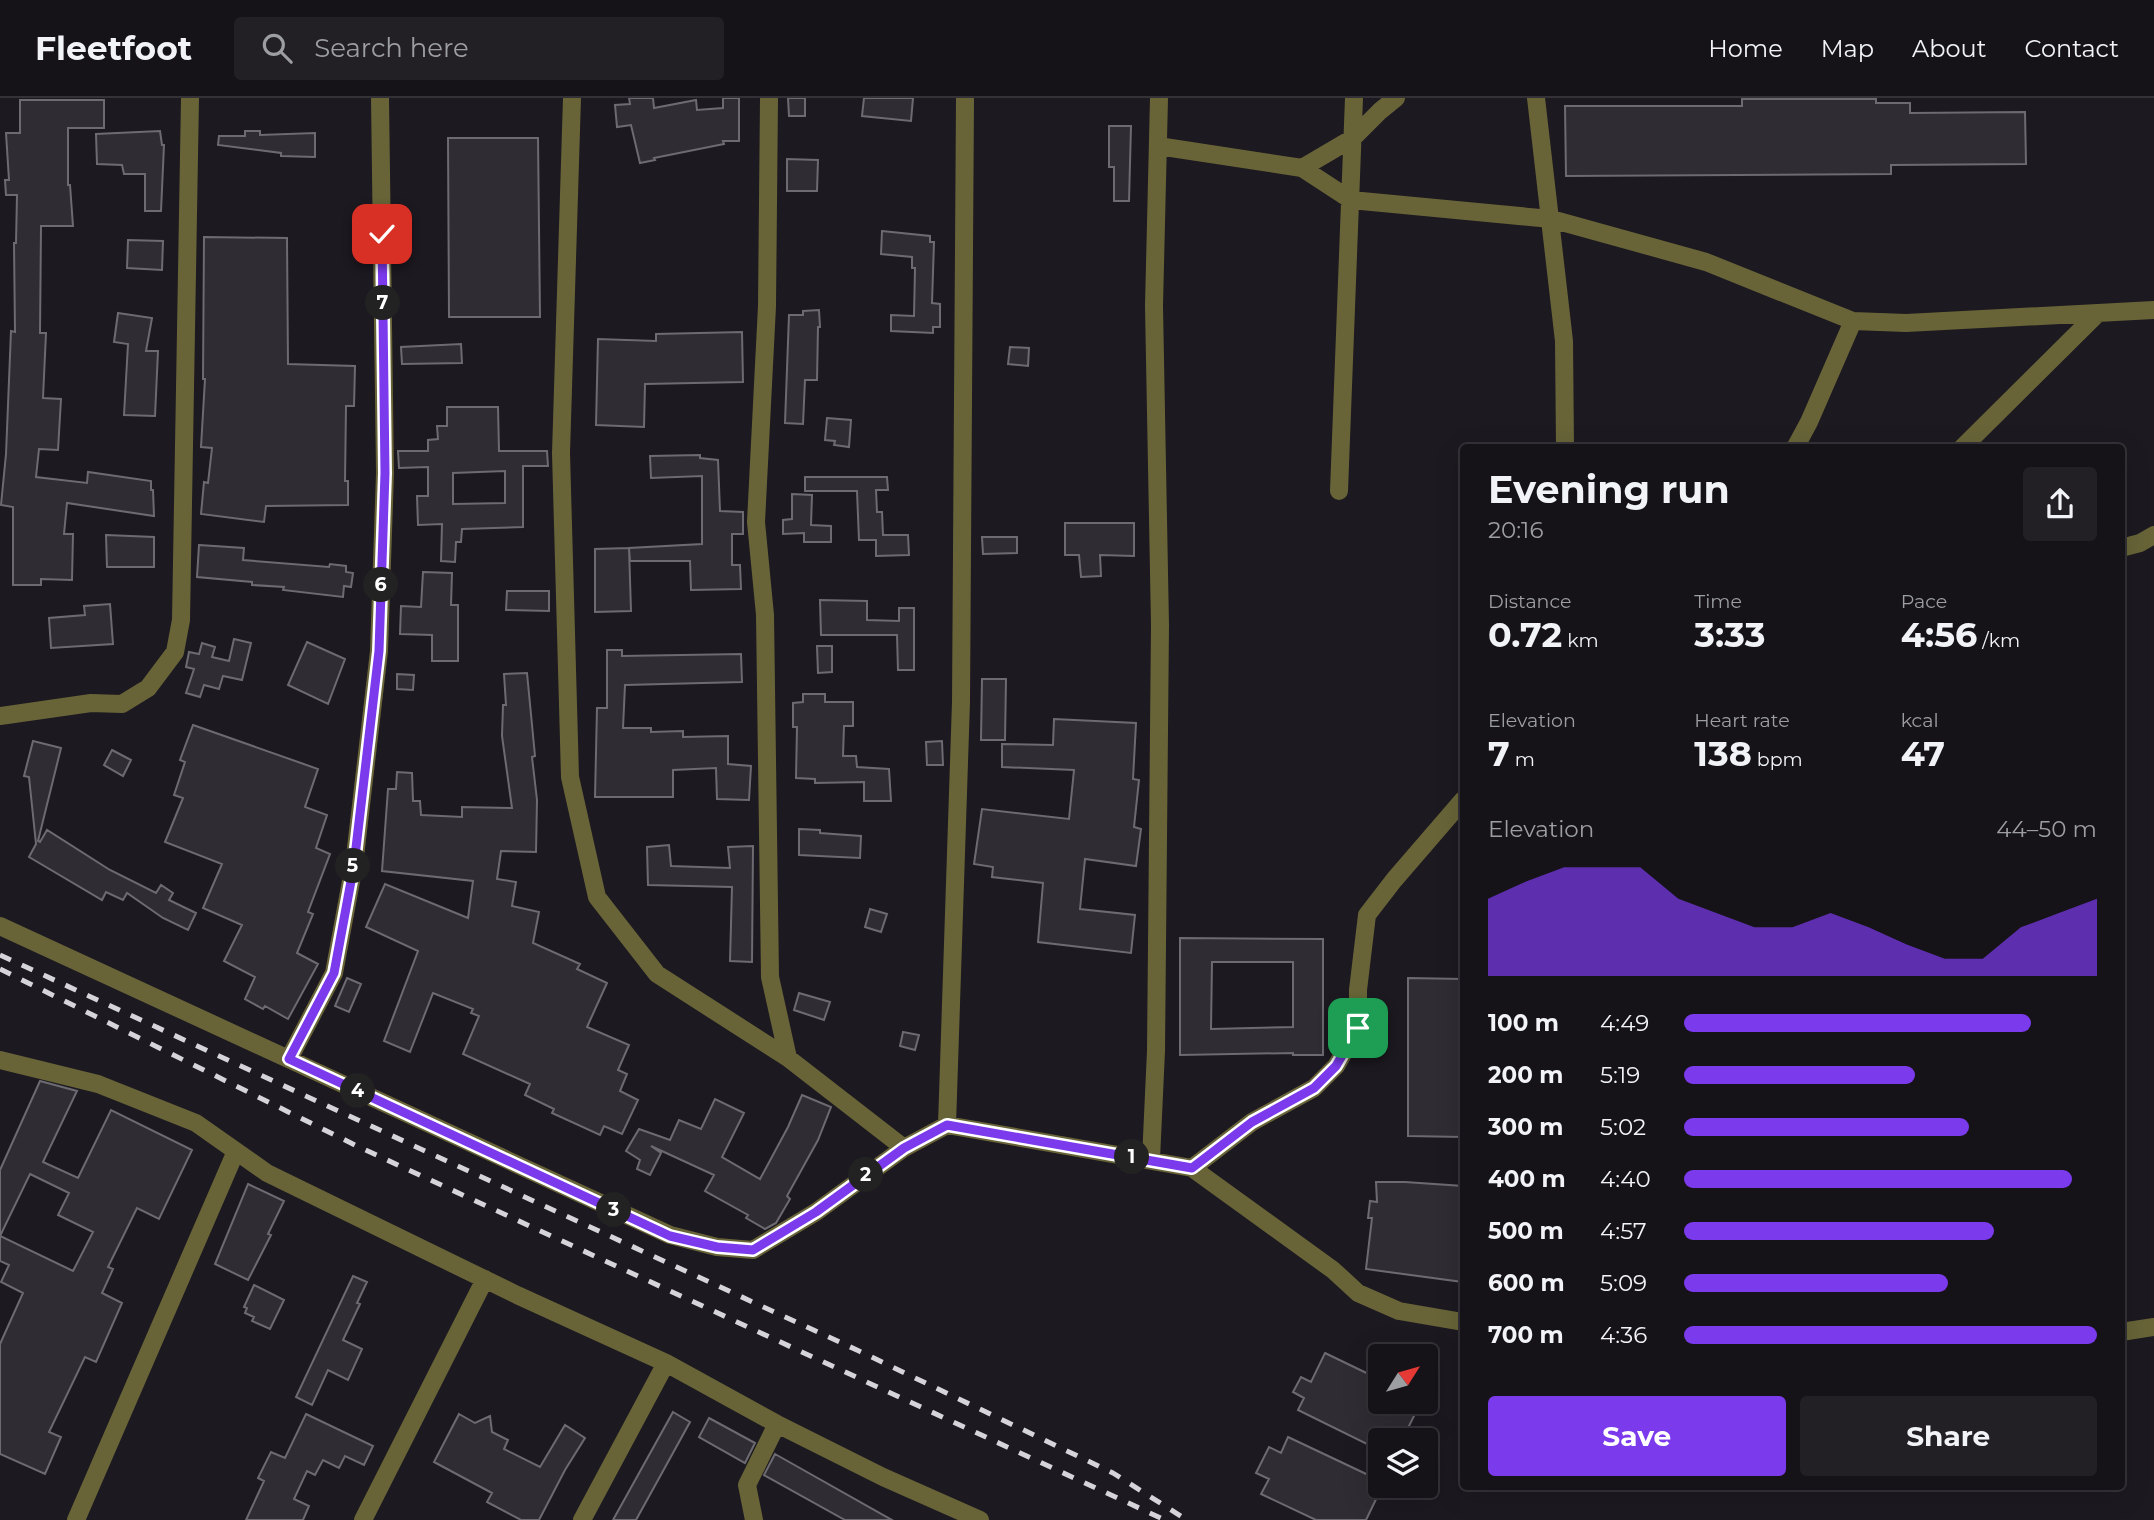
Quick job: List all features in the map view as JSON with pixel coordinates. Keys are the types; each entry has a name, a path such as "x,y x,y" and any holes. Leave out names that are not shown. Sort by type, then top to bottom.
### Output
{"street":[{"path":"0,716 91,703 122,704 148,688 175,652 181,620 190,98"},
{"path":"289,1059 334,973 354,865 379,651 385,473 380,98"},
{"path":"572,98 561,453 570,777 597,897 657,974 788,1058 904,1148"},
{"path":"769,98 767,306 756,522 765,615 770,977 788,1058"},
{"path":"947,1125 961,702 965,98"},
{"path":"1151,1159 1156,1051 1160,625 1154,306 1159,98"},
{"path":"1339,491 1354,98"},
{"path":"1302,168 1353,138 1396,98"},
{"path":"1535,98 1564,341 1565,444"},
{"path":"1158,146 1302,168 1351,200 1551,219 1706,262 1853,321 1906,323 2154,310"},
{"path":"1966,444 2096,315"},
{"path":"1797,444 1853,321"},
{"path":"2125,547 2149,542"},
{"path":"1192,1168 1252,1122 1314,1088 1336,1066 1358,1028 1358,990 1367,915 1460,804"},
{"path":"1444,825 1460,820"},
{"path":"0,926 670,1236 717,1247 753,1250 816,1212 904,1148 947,1125 1192,1168 1333,1270 1358,1293 1399,1311 1460,1321"},
{"path":"0,1060 98,1084 196,1123 267,1173 517,1295 666,1363 777,1424 883,1477 980,1520"},
{"path":"76,1520 236,1151"},
{"path":"363,1520 485,1279"},
{"path":"2125,1331 2154,1326"},
{"path":"582,1520 666,1363"},
{"path":"754,1520 747,1485 777,1424"}],"building":[{"path":"629,98 653,98 654,108 696,100 697,110 723,108 723,98 739,98 739,141 723,141 724,144 640,163 631,125 617,127 615,105 630,104"},
{"path":"788,98 805,98 805,116 789,116"},
{"path":"864,98 913,98 911,121 862,116"},
{"path":"1742,99 1876,99 1876,103 1910,103 1910,113 2025,112 2026,164 1891,165 1891,174 1566,176 1565,106 1742,106"},
{"path":"20,100 104,100 104,128 68,128 68,185 73,226 41,226 40,333 46,333 43,398 61,399 58,450 39,449 36,477 87,483 88,472 151,481 153,490 154,516 67,503 64,534 73,534 72,580 41,579 41,585 13,585 13,507 1,505 11,331 15,332 14,243 17,195 6,195 5,180 9,180 6,133 20,133"},
{"path":"1109,126 1131,126 1129,201 1114,201 1114,167 1109,167"},
{"path":"160,131 164,145 161,211 145,211 145,174 124,174 122,165 97,164 96,134"},
{"path":"245,131 260,131 260,135 315,133 315,157 281,156 281,153 218,145 219,136 245,136"},
{"path":"448,138 538,138 540,317 449,317"},
{"path":"787,159 818,160 817,191 787,191"},
{"path":"882,231 930,236 930,242 934,242 932,303 940,304 940,327 933,327 933,333 891,331 891,315 914,316 915,268 912,268 912,257 881,254"},
{"path":"204,237 287,238 288,364 355,366 354,406 346,406 345,481 348,481 348,505 266,506 264,522 201,514 204,482 208,483 212,448 201,447 205,379"},
{"path":"128,240 163,241 162,270 127,268"},
{"path":"819,310 817,380 805,380 803,424 785,423 789,315 803,315 803,311"},
{"path":"118,313 152,318 146,351 158,351 155,416 124,415 128,344 114,342"},
{"path":"742,332 743,382 645,384 644,427 596,425 598,339 656,341 656,334"},
{"path":"461,344 462,363 402,364 401,347"},
{"path":"1010,347 1029,348 1028,366 1008,364"},
{"path":"447,407 498,407 499,451 547,451 548,466 523,466 523,527 462,529 461,542 456,542 455,562 441,561 442,524 418,525 417,496 428,496 428,467 399,468 398,451 428,451 428,440 438,439 437,426 447,426","holes":["505,471 505,503 453,504 453,473"]},
{"path":"827,418 851,420 849,447 834,445 835,441 825,440"},
{"path":"700,455 700,458 718,460 720,511 743,512 743,534 732,534 732,565 740,565 741,589 691,590 690,561 630,561 629,548 702,544 702,476 651,478 650,456"},
{"path":"805,477 887,477 888,490 876,490 877,512 882,512 883,535 908,535 909,555 876,556 876,540 859,540 857,491 805,491"},
{"path":"792,494 812,495 811,525 831,526 831,542 804,542 804,533 783,534 783,520 792,519"},
{"path":"1065,523 1134,523 1134,556 1100,555 1101,576 1081,577 1079,555 1065,555"},
{"path":"106,535 154,537 154,567 107,567"},
{"path":"982,537 1017,537 1017,553 983,554"},
{"path":"199,545 244,548 243,560 346,566 346,572 353,573 351,587 344,586 343,597 283,590 284,587 252,585 252,582 197,577"},
{"path":"629,548 631,611 595,612 595,549"},
{"path":"423,572 452,573 451,605 458,605 458,661 432,661 432,635 400,634 401,606 421,607"},
{"path":"507,591 549,591 549,611 506,610"},
{"path":"820,600 867,601 867,620 899,621 899,608 914,608 914,670 898,670 897,635 821,635"},
{"path":"110,604 113,644 51,648 49,618 85,615 84,606"},
{"path":"234,639 251,643 242,680 223,676 219,689 204,685 200,697 186,693 194,669 186,667 189,652 199,654 202,643 215,647 212,657 229,661"},
{"path":"307,642 345,659 328,704 288,685"},
{"path":"817,646 832,646 832,672 818,673"},
{"path":"607,650 622,650 622,656 741,654 742,682 625,685 623,728 651,728 651,732 683,731 683,737 728,736 728,764 751,766 749,800 717,799 716,768 673,770 673,797 595,797 597,708 607,708"},
{"path":"527,673 535,756 532,757 537,800 536,852 501,851 497,879 516,882 512,906 539,912 533,943 580,964 577,969 607,983 587,1027 629,1045 618,1070 627,1074 620,1091 638,1100 622,1134 604,1126 600,1135 552,1113 554,1109 525,1095 530,1084 463,1054 479,1016 471,1013 473,1009 433,993 410,1052 384,1041 418,951 366,927 385,884 468,918 473,881 382,871 388,789 396,789 397,772 412,773 413,801 420,801 421,815 462,817 462,807 512,808 502,736 503,705 506,705 504,674"},
{"path":"397,674 414,675 413,690 397,689"},
{"path":"982,679 1006,679 1005,740 981,740"},
{"path":"803,694 825,694 825,702 853,702 853,726 844,726 843,756 856,756 857,767 889,769 891,801 864,801 864,782 815,783 815,779 796,778 797,727 793,727 793,703 803,702"},
{"path":"1054,719 1136,723 1133,779 1139,780 1134,827 1141,829 1136,866 1085,859 1080,909 1135,915 1131,953 1038,942 1043,883 992,877 993,867 974,864 982,809 1069,819 1074,770 1002,767 1002,744 1053,745"},
{"path":"193,725 318,769 305,807 327,815 316,848 330,854 308,912 313,914 297,953 318,964 288,1019 245,999 255,977 224,961 242,925 203,908 222,864 165,842 183,798 174,795 185,762 180,760"},
{"path":"33,741 61,748 38,841 40,842 47,830 110,870 156,893 161,885 173,893 169,900 196,913 188,930 163,918 127,893 123,900 106,892 102,900 29,857 36,844 29,777 24,776"},
{"path":"942,741 943,765 927,765 926,742"},
{"path":"112,750 131,760 123,776 104,765"},
{"path":"799,829 861,836 860,858 799,855"},
{"path":"669,845 671,866 730,868 728,847 753,846 752,962 730,961 732,887 648,885 647,847"},
{"path":"870,909 887,914 881,932 865,927"},
{"path":"1180,938 1323,939 1323,1055 1180,1055","holes":["1212,962 1293,962 1293,1027 1211,1029"]},
{"path":"347,978 361,984 349,1012 335,1006"},
{"path":"1408,978 1460,979 1460,1137 1408,1136"},
{"path":"799,993 830,1002 824,1020 794,1010"},
{"path":"903,1032 919,1035 915,1050 900,1046"},
{"path":"40,1081 77,1091 43,1162 78,1178 111,1110 192,1150 159,1219 137,1208 108,1267 113,1269 102,1293 122,1303 96,1362 85,1357 49,1432 61,1437 45,1474 0,1454 0,1344 23,1293 1,1282 9,1265 0,1261 0,1236 0,1170","holes":["30,1174 69,1193 58,1215 93,1232 73,1271 0,1236"]},
{"path":"802,1095 831,1107 818,1140 787,1196 790,1199 776,1223 765,1229 746,1218 748,1215 705,1191 714,1175 651,1146 661,1153 650,1175 637,1169 640,1160 626,1151 639,1129 670,1140 679,1120 701,1129 715,1099 744,1113 722,1157 760,1179"},
{"path":"1376,1182 1460,1186 1460,1282 1366,1269 1372,1218 1368,1218 1370,1201 1377,1202"},
{"path":"248,1184 284,1201 268,1234 271,1235 248,1280 215,1264"},
{"path":"353,1276 367,1282 343,1340 362,1349 348,1380 328,1370 312,1405 296,1397"},
{"path":"254,1285 284,1300 270,1329 252,1321 254,1317 245,1313 247,1308 244,1307"},
{"path":"1325,1353 1368,1374 1368,1414 1415,1414 1408,1428 1368,1428 1368,1445 1298,1410 1304,1398 1293,1392 1301,1377 1311,1382"},
{"path":"673,1412 690,1422 636,1520 613,1520"},
{"path":"306,1414 373,1446 364,1465 345,1456 339,1468 323,1460 315,1475 307,1471 294,1499 309,1506 303,1520 246,1520 264,1481 258,1478 271,1452 285,1458"},
{"path":"459,1414 475,1423 490,1416 492,1432 508,1440 504,1449 540,1467 565,1425 585,1438 539,1520 521,1520 487,1502 492,1493 434,1462"},
{"path":"709,1418 755,1443 745,1463 699,1437"},
{"path":"1288,1437 1368,1475 1368,1498 1377,1498 1366,1520 1316,1520 1261,1494 1269,1479 1256,1473 1269,1447 1281,1453"},
{"path":"775,1454 892,1520 845,1520 764,1475"}],"railway":[{"path":"0,955 859,1351 1113,1473 1187,1520"},
{"path":"0,969 359,1147 1165,1520"}],"route":[{"path":"382,234 385,473 379,651 354,865 334,973 289,1059 670,1236 717,1247 753,1250 816,1212 904,1148 947,1125 1192,1168 1252,1122 1314,1088 1336,1066 1358,1028"}]}
